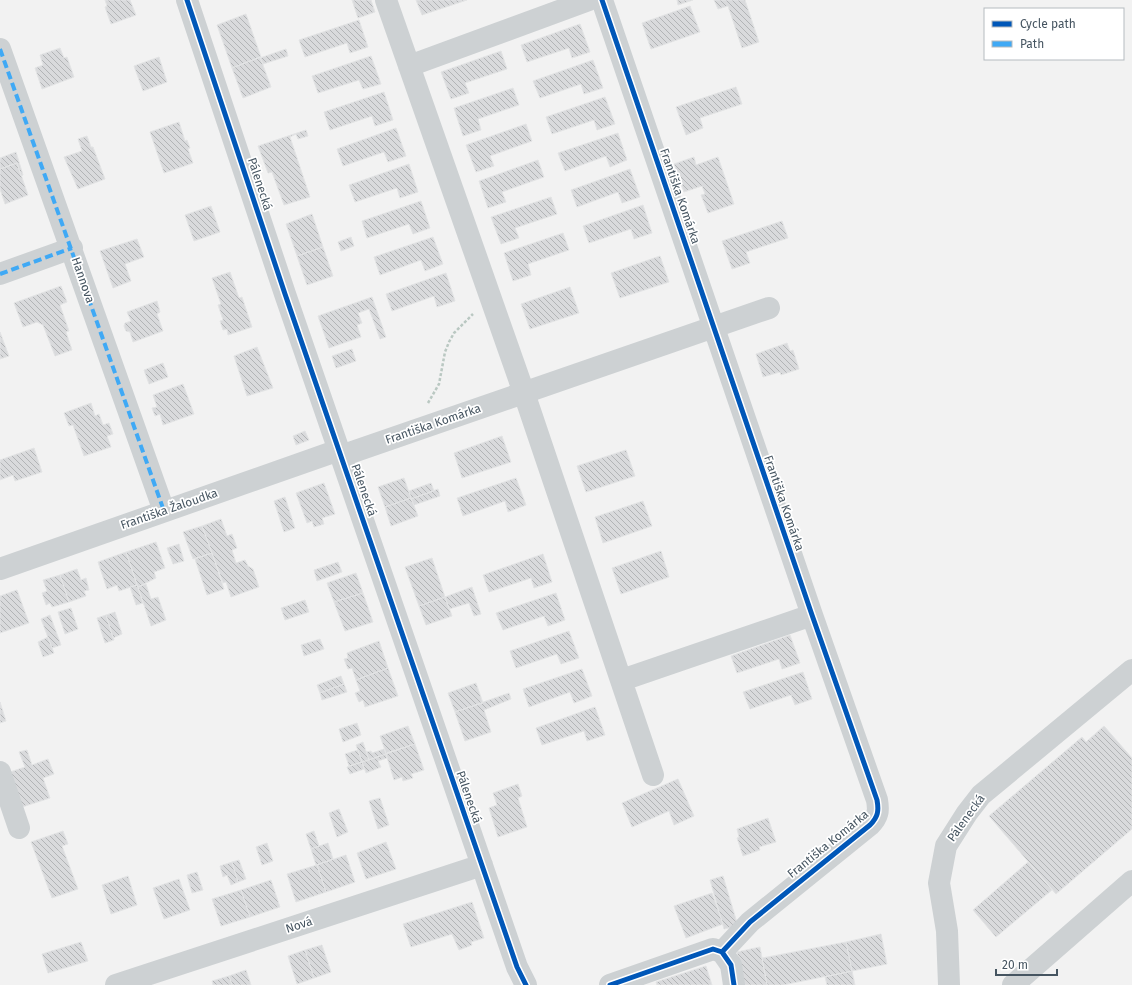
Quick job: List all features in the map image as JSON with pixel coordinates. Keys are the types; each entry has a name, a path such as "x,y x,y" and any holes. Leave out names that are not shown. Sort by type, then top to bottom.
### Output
{"street":[{"name":"Pálenecká","path":"188,0 340,453 482,865 518,967 526,985"},
{"path":"386,0 524,393 653,775"},
{"path":"409,66 589,0"},
{"name":"Františka Komárka","path":"602,0 812,615 877,800 878,814 870,825 750,922 722,952"},
{"name":"Hannova","path":"0,49 72,248 164,511"},
{"path":"0,274 72,248"},
{"name":"Františka Komárka","path":"340,453 427,426 769,308"},
{"name":"Františka Žaloudka","path":"0,570 164,511 340,453"},
{"path":"622,680 812,615"},
{"name":"Pálenecká","path":"949,985 946,930 939,883 946,846 967,813 982,795 1132,670"},
{"path":"0,772 18,828"},
{"name":"Nová","path":"116,985 482,865"},
{"path":"1013,985 1132,881"},
{"path":"610,985 713,950 722,952 731,965 734,985"}],"path":[{"path":"427,426 424,410 439,384 445,352 449,342 454,333 474,313 492,304"}],"building":[{"path":"105,0 130,0 136,15 111,24 105,7 107,6"},
{"path":"352,0 371,0 375,12 358,18"},
{"path":"416,0 467,0 422,15"},
{"path":"677,0 693,0 678,5"},
{"path":"714,0 745,0 759,42 742,48 728,6 718,9"},
{"path":"690,6 700,32 651,49 642,23"},
{"path":"246,14 261,57 232,68 217,25"},
{"path":"359,20 368,47 350,53 347,43 305,57 299,40"},
{"path":"580,24 590,52 572,58 569,48 527,62 521,45"},
{"path":"60,48 64,58 67,57 74,77 42,89 35,68 43,65 40,55"},
{"path":"286,49 288,56 263,64 260,58"},
{"path":"501,51 507,69 465,83 469,93 451,99 441,72"},
{"path":"371,56 381,84 363,89 359,80 318,93 312,76"},
{"path":"159,57 167,82 143,91 134,66"},
{"path":"260,57 271,87 243,98 232,68"},
{"path":"593,60 603,88 584,94 581,84 540,98 533,81"},
{"path":"736,87 742,104 700,118 703,128 686,135 676,107"},
{"path":"513,88 519,105 478,119 481,130 463,136 454,108"},
{"path":"384,92 393,120 375,126 372,116 330,130 324,112"},
{"path":"605,97 615,124 597,130 594,120 552,134 546,117"},
{"path":"179,122 185,141 187,140 190,148 188,149 193,163 164,173 150,132"},
{"path":"526,124 532,141 490,156 494,166 476,172 466,145"},
{"path":"396,128 406,156 388,162 384,152 343,166 337,149"},
{"path":"306,130 308,136 298,139 296,134 290,137 310,197 284,205 272,172 268,173 258,146"},
{"path":"618,133 627,160 610,167 606,156 565,171 558,153"},
{"path":"87,136 91,147 93,147 105,179 78,189 64,157 82,151 78,139"},
{"path":"16,152 23,175 21,176 17,163 0,169 0,158"},
{"path":"694,157 696,165 718,157 734,204 708,213 701,195 705,194 702,186 684,192 674,164"},
{"path":"538,160 544,177 502,192 506,202 488,208 479,181"},
{"path":"17,163 28,195 5,204 0,189 0,169"},
{"path":"409,164 418,192 400,198 397,188 355,202 349,185"},
{"path":"630,169 640,197 622,203 618,192 577,207 571,190"},
{"path":"551,197 557,214 515,228 519,238 501,244 491,217"},
{"path":"421,201 430,228 413,234 409,224 367,238 362,221"},
{"path":"643,205 652,233 634,239 631,229 589,243 583,226"},
{"path":"211,206 220,232 194,241 185,215"},
{"path":"312,214 323,247 297,256 286,224"},
{"path":"782,221 788,238 746,252 750,263 732,269 722,241"},
{"path":"563,233 569,250 528,264 531,275 513,281 504,253"},
{"path":"351,237 354,246 341,251 338,242"},
{"path":"433,237 443,264 425,271 421,260 380,275 374,257"},
{"path":"137,239 144,257 125,264 131,281 113,288 100,251"},
{"path":"323,247 333,276 307,285 297,256"},
{"path":"660,256 669,282 620,298 611,273"},
{"path":"230,272 239,298 242,297 252,327 228,335 227,329 223,330 220,321 223,320 218,305 221,304 212,278"},
{"path":"446,273 455,301 437,307 434,296 392,311 386,294"},
{"path":"61,286 67,302 60,305 69,331 66,332 72,350 55,356 43,325 37,322 23,327 14,303"},
{"path":"570,287 579,313 530,329 521,304"},
{"path":"372,297 386,337 380,339 369,309 358,313 362,323 357,325 361,337 329,348 318,316"},
{"path":"157,301 160,312 157,314 163,331 133,342 130,332 126,331 124,326 125,323 131,321 127,312"},
{"path":"0,332 9,356 0,359"},
{"path":"787,343 790,351 793,350 799,369 781,375 780,372 763,377 756,354"},
{"path":"257,347 273,388 247,396 234,356"},
{"path":"352,349 356,361 336,368 332,356"},
{"path":"163,363 168,377 149,384 144,370"},
{"path":"183,384 194,414 163,425 160,414 155,416 152,408 157,407 153,395"},
{"path":"91,403 95,416 99,414 103,425 109,423 113,434 107,436 111,447 84,456 73,425 69,426 64,413"},
{"path":"305,431 309,440 296,445 293,436"},
{"path":"502,436 511,462 462,478 454,453"},
{"path":"34,448 42,472 15,481 13,475 0,480 0,460"},
{"path":"626,450 635,476 586,492 577,466"},
{"path":"404,478 411,498 385,507 378,487"},
{"path":"516,478 526,505 508,512 505,501 463,516 457,498"},
{"path":"324,483 335,514 322,518 324,524 314,527 312,521 307,523 296,493"},
{"path":"431,483 434,491 411,499 409,491"},
{"path":"438,489 440,496 414,505 411,499"},
{"path":"285,497 295,528 284,532 274,501"},
{"path":"411,498 418,516 391,526 385,507"},
{"path":"643,501 652,526 603,543 595,517"},
{"path":"221,519 227,536 232,534 237,548 232,550 236,563 245,560 248,566 253,569 259,587 231,597 226,582 223,583 202,526"},
{"path":"202,526 212,553 193,559 183,532"},
{"path":"156,542 165,568 154,572 156,578 138,587 126,552"},
{"path":"179,544 184,561 173,564 167,548"},
{"path":"661,551 669,577 621,594 612,568"},
{"path":"126,552 137,585 119,591 117,585 107,589 98,562"},
{"path":"212,553 224,589 207,595 195,559"},
{"path":"543,554 552,582 534,588 531,578 489,592 483,575"},
{"path":"432,558 445,597 419,606 405,567"},
{"path":"338,562 342,572 317,581 314,570"},
{"path":"77,569 81,580 86,578 89,590 84,591 86,596 69,602 60,575"},
{"path":"356,573 363,593 334,602 327,583"},
{"path":"60,575 69,602 52,607 50,603 46,605 42,593 47,591 43,580"},
{"path":"146,584 151,599 158,597 166,620 151,626 138,587"},
{"path":"137,585 143,603 136,605 130,587"},
{"path":"472,587 481,614 474,616 469,603 449,609 445,597"},
{"path":"17,590 29,623 0,633 0,596"},
{"path":"363,593 373,622 345,631 334,602"},
{"path":"556,593 565,620 548,626 544,616 503,630 496,613"},
{"path":"445,597 452,616 426,625 419,606"},
{"path":"305,600 309,612 285,620 281,608"},
{"path":"71,608 78,629 65,634 58,612"},
{"path":"115,612 122,634 113,638 106,615"},
{"path":"50,615 61,645 52,648 41,619"},
{"path":"106,615 114,640 105,643 97,618"},
{"path":"569,631 579,658 561,664 557,654 516,668 510,651"},
{"path":"790,635 800,663 782,669 779,659 737,673 731,656"},
{"path":"48,637 54,653 43,657 38,642"},
{"path":"320,639 324,649 304,656 301,645"},
{"path":"379,641 388,668 356,680 352,668 348,669 344,659 348,658 347,653"},
{"path":"388,668 398,696 365,707 363,700 359,702 355,693 360,691 356,680"},
{"path":"582,669 592,696 574,703 570,692 529,707 523,689"},
{"path":"803,672 812,699 795,705 791,695 750,709 743,692"},
{"path":"341,676 344,684 320,693 317,685"},
{"path":"476,683 483,703 455,712 448,693"},
{"path":"344,684 347,692 322,700 320,693"},
{"path":"509,693 511,699 484,710 491,732 465,741 455,712"},
{"path":"0,702 6,721 0,723"},
{"path":"595,707 605,735 587,741 584,731 542,745 536,728"},
{"path":"357,723 361,735 343,742 339,729"},
{"path":"408,726 415,744 386,753 380,736"},
{"path":"1104,726 1132,758 1132,829 1056,894 989,816 1082,737 1086,742"},
{"path":"363,742 369,760 362,762 356,745"},
{"path":"415,744 424,770 411,774 413,778 403,781 402,777 394,780 386,754"},
{"path":"384,749 386,754 369,760 366,752 371,751 372,753"},
{"path":"27,750 32,765 48,759 54,774 43,778 50,798 19,808 7,773 25,767 19,752"},
{"path":"358,750 362,762 349,766 345,754"},
{"path":"386,754 387,758 378,761 381,767 366,773 362,762"},
{"path":"362,762 364,769 350,774 347,767"},
{"path":"678,779 694,816 674,825 669,811 632,827 622,803"},
{"path":"518,784 522,796 518,798 527,827 498,837 489,808 497,805 493,793"},
{"path":"380,798 389,825 378,829 369,801"},
{"path":"339,809 348,832 337,837 329,813"},
{"path":"768,818 776,842 759,847 760,850 743,856 737,838 739,837 737,829"},
{"path":"63,831 68,844 62,846 78,889 52,898 31,842"},
{"path":"314,831 319,846 311,849 306,834"},
{"path":"386,842 396,869 366,879 357,853"},
{"path":"267,843 273,861 262,865 256,847"},
{"path":"328,843 333,859 316,865 311,849"},
{"path":"346,855 355,882 326,892 317,865"},
{"path":"239,860 246,879 238,882 232,862"},
{"path":"232,862 238,882 231,885 227,875 223,877 220,866"},
{"path":"1028,862 1052,890 996,937 973,910"},
{"path":"317,865 326,892 296,902 287,874"},
{"path":"197,872 203,890 192,893 187,875"},
{"path":"128,876 137,905 111,914 102,885"},
{"path":"723,876 738,926 724,929 710,880"},
{"path":"179,879 190,910 164,919 153,888"},
{"path":"271,880 280,907 250,917 241,890"},
{"path":"241,890 250,917 221,926 212,899"},
{"path":"712,893 723,924 686,938 674,906"},
{"path":"472,902 484,938 471,942 472,945 459,950 452,934 411,947 403,924"},
{"path":"881,934 887,964 852,971 846,942"},
{"path":"81,942 88,961 48,973 42,954"},
{"path":"846,942 852,971 783,985 767,985 762,958"},
{"path":"322,945 331,972 314,978 305,950"},
{"path":"760,947 767,985 743,985 737,952"},
{"path":"305,950 314,978 297,984 288,956"},
{"path":"706,966 712,985 657,985 656,982"},
{"path":"246,970 251,985 232,985 229,976"},
{"path":"852,971 855,985 827,985 825,977"},
{"path":"229,976 232,985 213,985 212,981"}],"marked path":[{"path":"0,49 164,511"},
{"path":"0,274 72,248"}],"cycle path":[{"path":"187,0 285,294 517,967 526,985"},
{"path":"602,0 878,804 878,811 875,819 870,825 750,922 722,952"},
{"path":"610,985 713,949 722,952 731,965 734,985"}]}
